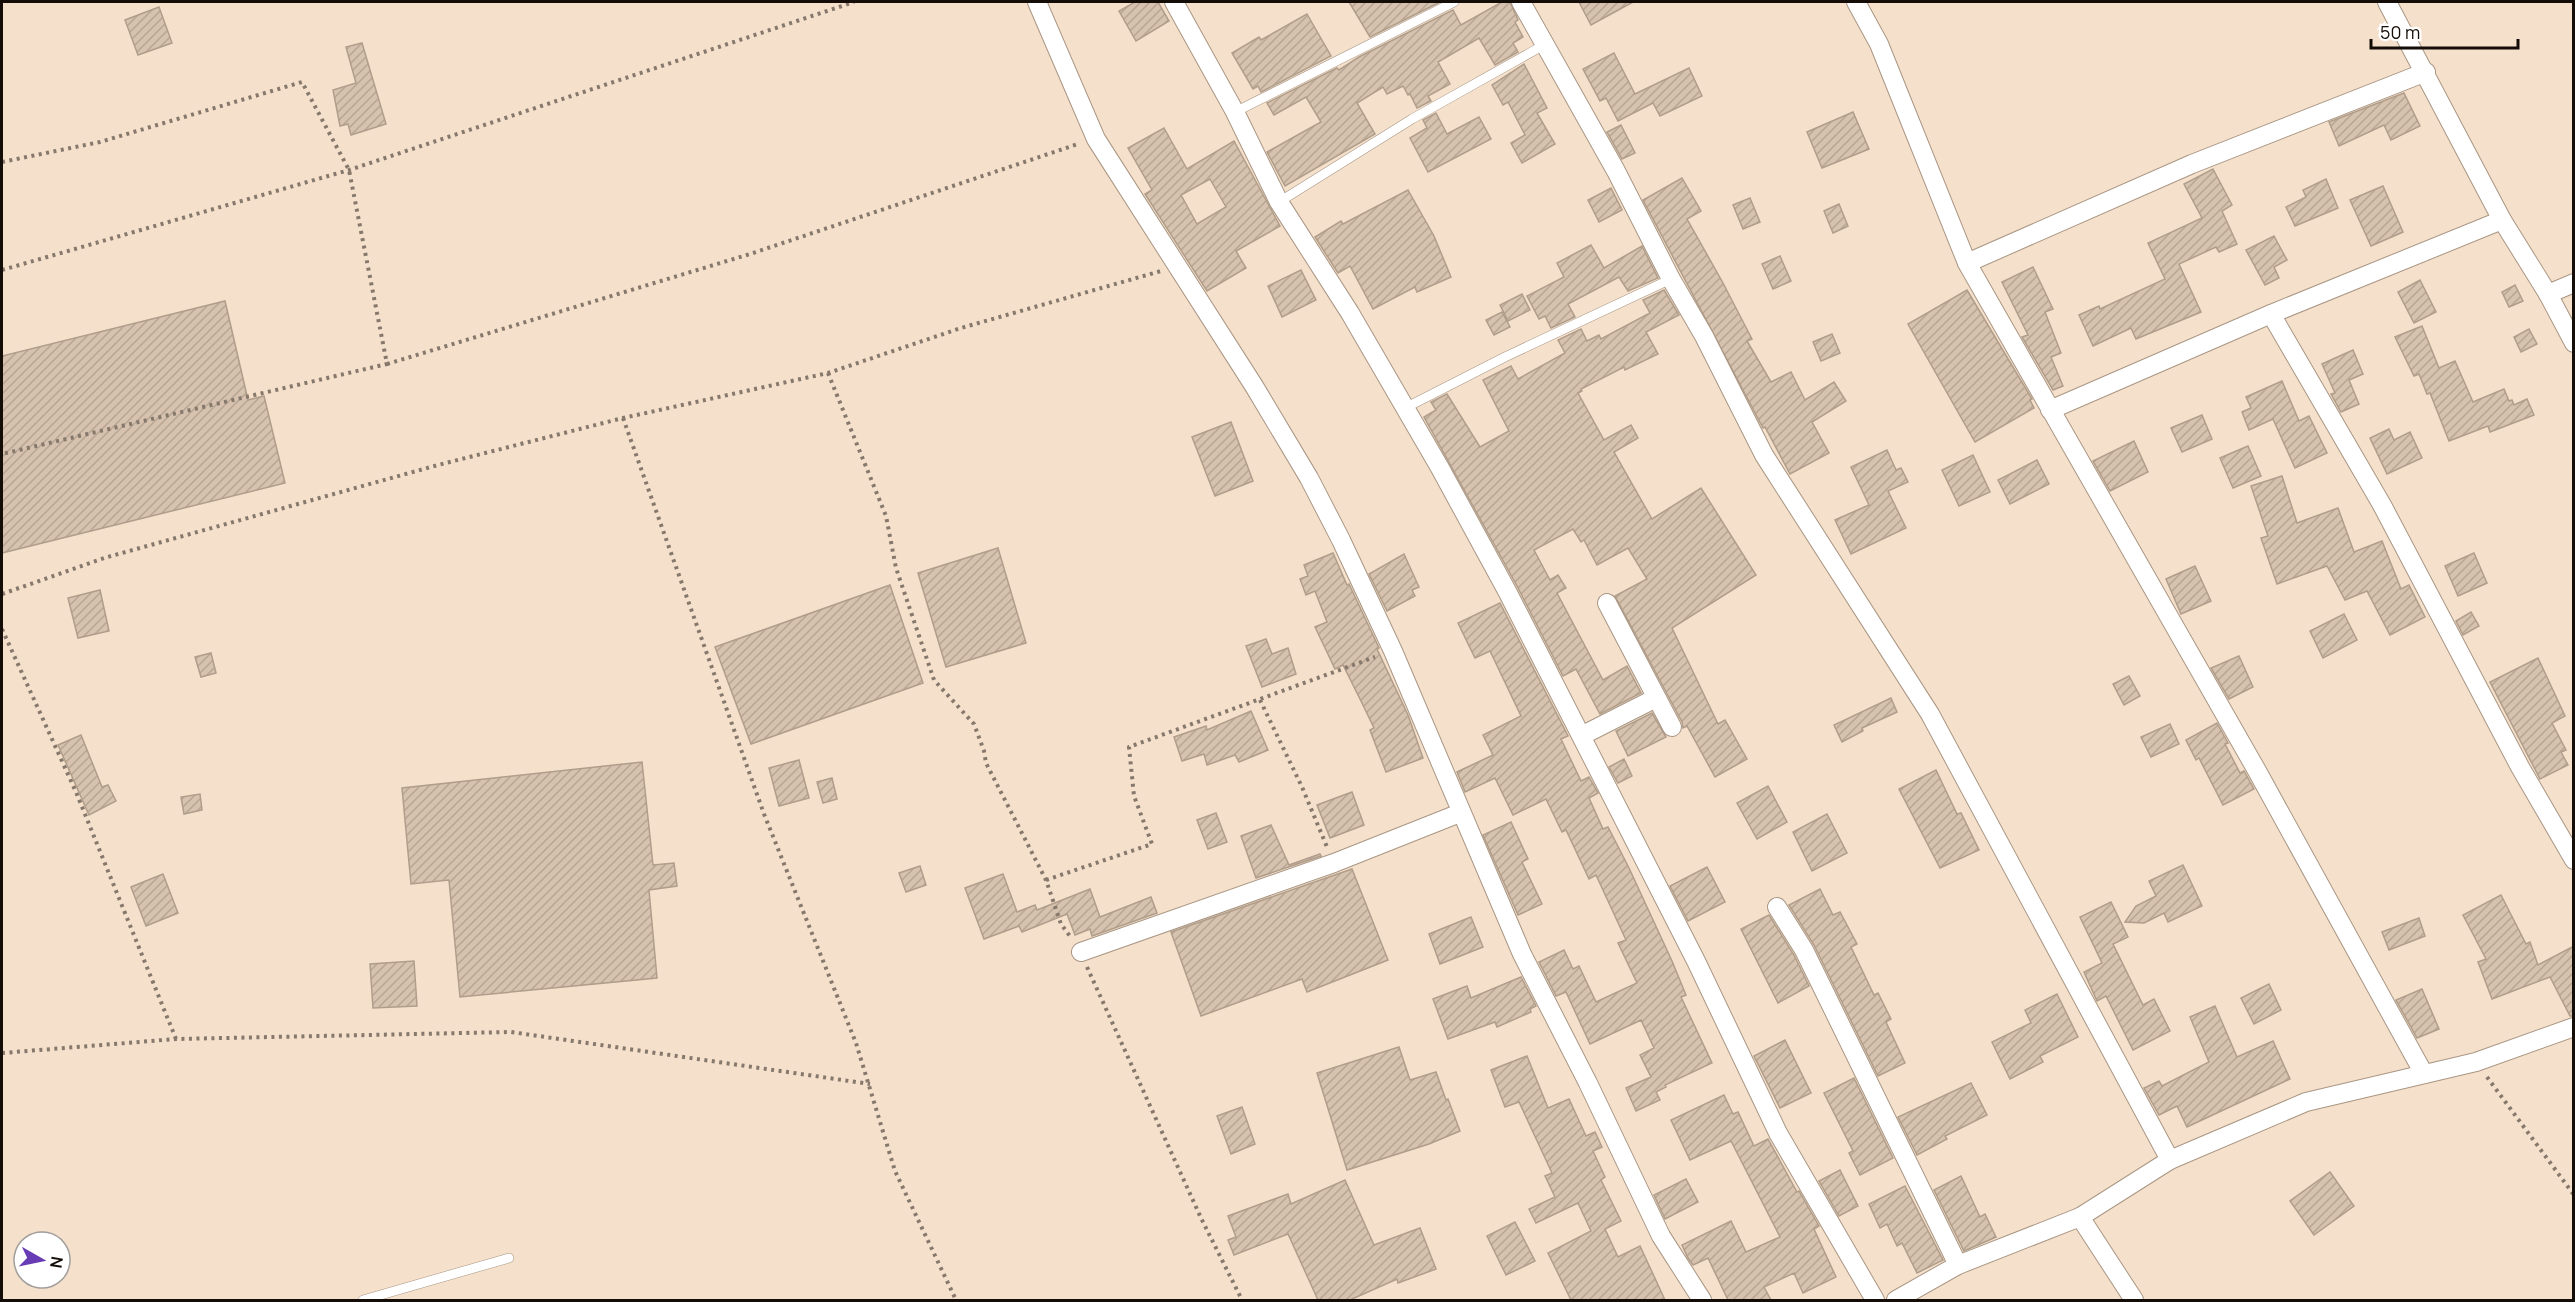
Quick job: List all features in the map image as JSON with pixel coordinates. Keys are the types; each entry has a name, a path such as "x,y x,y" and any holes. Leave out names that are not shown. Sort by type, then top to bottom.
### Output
{"street":[{"path":"1037,2 1096,139 1179,266 1305,471 1341,540 1393,651 1460,813 1522,954 1588,1083 1661,1236 1702,1300"},
{"path":"1174,2 1235,112 1279,202 1350,313 1468,519 1582,735 1696,960 1778,1133 1875,1300"},
{"path":"1521,2 1616,171 1764,455 1930,714 2170,1160"},
{"path":"1856,2 1879,44 1967,263 2256,768 2424,1074"},
{"path":"2387,2 2426,72 2502,220 2548,294 2574,343"},
{"path":"1967,263 2192,164 2426,72"},
{"path":"2050,410 2271,314 2502,220"},
{"path":"2548,294 2574,283"},
{"path":"2271,314 2382,506 2520,767 2574,860"},
{"path":"1607,603 1672,727"},
{"path":"1582,735 1656,698"},
{"path":"1081,952 1334,862 1460,813"},
{"path":"1777,907 1804,950 1958,1265"},
{"path":"1896,1300 1958,1265 2080,1216 2170,1160 2306,1102 2476,1062 2574,1027"},
{"path":"2080,1216 2134,1300"}],"lane":[{"path":"1235,112 1454,2"},
{"path":"1279,202 1412,119 1544,45"},
{"path":"1405,408 1505,357 1671,279"},
{"path":"363,1300 509,1258"}],"path":[{"path":"2,270 349,170 854,2"},
{"path":"2,162 100,142 302,82 349,170 387,363"},
{"path":"2,454 387,363 750,254 1096,139"},
{"path":"2,594 111,556 438,465 623,418 828,373 961,328 1179,266"},
{"path":"828,373 886,516 896,568 934,680 974,724 986,763 1046,880 1061,924 1081,952 1201,1218 1242,1300"},
{"path":"623,418 764,814 856,1043 895,1171 956,1300"},
{"path":"2,629 76,792 176,1039"},
{"path":"1046,880 1152,844 1134,796 1129,747 1393,651"},
{"path":"1260,700 1302,787 1334,862"},
{"path":"2,1053 176,1039 511,1032 870,1084"},
{"path":"2476,1062 2574,1195"}],"building":[{"path":"1135,2 1158,2 1169,21 1136,41 1119,11"},
{"path":"1349,2 1440,2 1370,37"},
{"path":"1502,2 1510,2 1518,20 1515,22 1523,37 1513,43 1518,52 1495,65 1479,38 1438,62 1450,84 1428,96 1431,101 1417,108 1403,86 1387,94 1383,87 1357,103 1375,134 1285,186 1267,152 1321,122 1306,97 1274,115 1267,103 1337,68 1339,70 1359,57 1453,10 1461,25"},
{"path":"1579,2 1633,2 1591,25"},
{"path":"159,7 172,43 138,55 125,20"},
{"path":"1307,14 1331,56 1261,92 1258,86 1253,89 1232,53 1259,37 1261,40"},
{"path":"362,43 386,124 351,135 348,124 340,126 333,90 356,83 346,47"},
{"path":"1614,53 1635,94 1689,68 1702,96 1660,116 1653,103 1618,121 1606,98 1600,101 1583,69"},
{"path":"1524,64 1547,108 1537,113 1555,144 1522,163 1511,143 1525,135 1508,102 1503,105 1492,85"},
{"path":"2404,93 2420,126 2391,140 2384,125 2339,146 2329,122"},
{"path":"1853,112 1869,149 1822,168 1807,132"},
{"path":"1436,113 1447,134 1479,117 1491,139 1428,172 1410,138 1427,128 1423,120"},
{"path":"1621,125 1635,153 1622,159 1607,132"},
{"path":"1164,128 1187,169 1234,141 1280,226 1236,251 1246,268 1207,291 1145,194 1152,190 1128,148","holes":["1210,179 1226,207 1197,224 1181,195"]},
{"path":"2213,169 2232,205 2222,211 2237,244 2219,252 2216,247 2179,264 2201,312 2136,339 2131,328 2093,346 2079,315 2099,306 2100,309 2165,279 2148,243 2202,218 2184,184"},
{"path":"1682,178 1701,211 1687,219 1752,339 1747,341 1771,382 1791,372 1805,400 1834,382 1846,401 1812,422 1829,453 1790,474 1765,427 1763,428 1643,200"},
{"path":"2326,179 2338,208 2295,226 2286,207 2306,197 2303,190"},
{"path":"2383,186 2403,232 2371,246 2350,200"},
{"path":"1611,188 1622,210 1599,222 1588,200"},
{"path":"1408,190 1434,236 1451,277 1417,292 1415,287 1373,309 1350,266 1338,273 1315,237 1341,221 1343,224"},
{"path":"1750,198 1760,222 1743,229 1733,205"},
{"path":"1839,204 1848,226 1833,233 1824,211"},
{"path":"2274,236 2287,260 2274,267 2279,278 2265,285 2246,250"},
{"path":"1591,245 1604,268 1642,246 1658,278 1628,291 1619,277 1568,304 1575,317 1551,328 1545,316 1539,319 1527,296 1564,277 1557,263"},
{"path":"1780,256 1791,281 1773,289 1762,264"},
{"path":"2033,267 2053,309 2045,312 2061,353 2051,357 2063,386 2053,390 2022,337 2028,335 2002,282"},
{"path":"1301,270 1316,300 1282,317 1268,286"},
{"path":"2420,280 2436,312 2414,323 2398,292"},
{"path":"2515,285 2523,301 2509,307 2502,292"},
{"path":"1664,290 1679,315 1646,332 1658,354 1625,370 1624,367 1581,389 1582,391 1578,393 1604,440 1631,425 1638,438 1614,452 1652,519 1701,488 1756,575 1672,628 1718,724 1725,720 1747,759 1715,777 1687,726 1683,728 1682,722 1615,596 1647,579 1628,548 1597,565 1584,540 1581,542 1573,529 1534,550 1550,580 1558,575 1566,588 1557,593 1603,680 1627,666 1641,693 1600,714 1576,669 1563,676 1517,586 1424,417 1436,410 1431,402 1447,394 1480,447 1509,431 1483,380 1511,366 1518,379 1565,353 1558,340 1581,329 1587,341 1599,335 1601,339 1650,313 1643,300"},
{"path":"1967,290 2032,399 2030,400 2034,408 1975,442 1908,324"},
{"path":"1522,294 1530,310 1508,321 1500,305"},
{"path":"225,301 248,400 264,396 285,483 2,553 2,356"},
{"path":"1502,312 1510,327 1494,335 1486,320"},
{"path":"2422,326 2439,368 2455,361 2473,402 2504,389 2509,401 2512,400 2514,405 2527,399 2534,415 2490,432 2488,426 2449,441 2430,393 2427,394 2419,374 2414,376 2395,337"},
{"path":"2529,329 2537,344 2521,352 2514,337"},
{"path":"1832,334 1840,353 1821,361 1813,342"},
{"path":"2353,350 2363,374 2349,380 2359,404 2341,412 2331,394 2335,393 2322,364"},
{"path":"2282,381 2299,421 2309,416 2327,453 2295,468 2273,419 2249,430 2242,412 2251,408 2246,397"},
{"path":"2202,415 2212,439 2182,452 2171,428"},
{"path":"1231,422 1253,481 1215,496 1192,437"},
{"path":"2389,429 2394,440 2410,432 2422,458 2387,474 2370,438"},
{"path":"2134,441 2148,472 2110,491 2093,461"},
{"path":"2248,446 2261,476 2233,488 2220,458"},
{"path":"1887,450 1896,470 1901,468 1908,482 1888,491 1906,528 1851,554 1835,520 1869,505 1851,467"},
{"path":"1973,455 1990,492 1959,506 1942,470"},
{"path":"2037,460 2049,484 2010,504 1998,480"},
{"path":"2282,476 2297,523 2338,508 2354,552 2382,541 2401,589 2409,585 2425,617 2390,635 2367,591 2345,600 2327,566 2277,584 2261,538 2268,536 2251,486"},
{"path":"998,548 1026,643 946,667 918,573"},
{"path":"1333,553 1379,648 1377,649 1408,715 1423,758 1386,772 1370,730 1374,728 1360,699 1343,665 1335,669 1315,627 1327,622 1315,591 1306,595 1300,579 1308,576 1304,565"},
{"path":"2474,553 2487,583 2458,596 2445,566"},
{"path":"1404,554 1419,587 1412,590 1415,596 1387,611 1369,574"},
{"path":"2195,566 2211,601 2181,614 2166,579"},
{"path":"890,585 923,683 751,744 715,647"},
{"path":"100,590 109,631 78,638 68,598"},
{"path":"1500,603 1568,736 1561,739 1581,781 1589,777 1598,793 1589,798 1603,829 1608,827 1629,868 1672,961 1686,995 1681,997 1712,1063 1665,1085 1666,1087 1656,1092 1660,1100 1636,1111 1626,1088 1651,1077 1640,1055 1654,1048 1641,1020 1590,1044 1566,992 1556,996 1539,962 1564,950 1573,969 1579,966 1596,1002 1637,983 1618,943 1626,940 1596,875 1589,879 1566,830 1562,832 1546,799 1513,815 1495,778 1465,792 1457,772 1493,755 1483,735 1521,716 1490,651 1475,658 1458,623"},
{"path":"2471,612 2479,626 2463,635 2456,621"},
{"path":"2344,614 2357,640 2323,658 2310,631"},
{"path":"1266,639 1272,654 1288,648 1296,674 1262,687 1246,646"},
{"path":"211,653 216,673 201,677 195,657"},
{"path":"2239,656 2253,687 2229,699 2211,668"},
{"path":"2538,658 2565,716 2552,723 2566,750 2561,752 2568,765 2540,779 2490,682"},
{"path":"2129,676 2140,696 2124,705 2113,684"},
{"path":"1891,698 1897,712 1862,728 1863,731 1842,742 1834,725"},
{"path":"1251,711 1268,750 1239,762 1235,755 1207,765 1204,754 1182,761 1174,737 1206,726 1207,730"},
{"path":"1652,713 1666,737 1628,756 1616,731"},
{"path":"2217,723 2240,773 2244,771 2254,789 2223,805 2199,758 2196,760 2186,740"},
{"path":"2170,724 2179,744 2151,757 2141,737"},
{"path":"81,735 102,787 108,785 116,801 89,815 58,745"},
{"path":"1624,759 1632,776 1618,783 1609,767"},
{"path":"799,760 809,798 779,806 769,768"},
{"path":"642,762 653,865 674,863 677,886 649,890 657,978 460,997 449,880 411,884 402,788"},
{"path":"1936,770 1957,814 1961,813 1979,850 1940,868 1899,789"},
{"path":"832,778 837,799 823,803 817,782"},
{"path":"1768,786 1787,822 1757,839 1737,803"},
{"path":"1352,792 1364,825 1330,838 1317,805"},
{"path":"200,794 202,810 184,814 181,797"},
{"path":"1216,813 1227,842 1208,849 1197,820"},
{"path":"1827,814 1847,853 1812,871 1793,832"},
{"path":"1511,822 1528,859 1522,862 1542,904 1518,915 1483,835"},
{"path":"1271,825 1289,865 1320,854 1321,856 1256,878 1241,836"},
{"path":"2183,865 2202,906 2168,922 2164,913 2144,923 2125,922 2136,906 2156,896 2149,881"},
{"path":"920,866 926,885 906,892 899,873"},
{"path":"1707,867 1725,902 1688,921 1670,886"},
{"path":"1352,869 1388,960 1307,992 1302,979 1201,1016 1171,932"},
{"path":"163,874 178,913 146,926 131,887"},
{"path":"1003,874 1017,912 1035,905 1037,910 1090,889 1100,917 1151,897 1157,913 1092,936 1090,929 1075,935 1067,914 1022,932 1019,926 984,939 965,888"},
{"path":"1820,889 1833,915 1840,912 1857,944 1851,947 1874,995 1878,993 1891,1019 1886,1022 1905,1063 1878,1076 1814,945 1789,905"},
{"path":"2501,895 2526,944 2530,942 2538,965 2574,946 2574,1016 2570,1016 2550,977 2492,999 2478,962 2486,959 2463,915"},
{"path":"2111,902 2128,937 2113,944 2143,1005 2154,999 2170,1031 2133,1050 2106,996 2097,1001 2084,972 2102,963 2080,917"},
{"path":"1769,915 1794,955 1809,986 1778,1003 1741,929"},
{"path":"1471,917 1483,947 1440,964 1429,934"},
{"path":"2419,918 2425,936 2389,950 2382,932"},
{"path":"414,961 417,1006 373,1008 370,964"},
{"path":"1521,977 1536,1006 1530,1009 1531,1012 1497,1027 1495,1022 1448,1039 1433,999 1467,986 1471,998"},
{"path":"2269,984 2281,1010 2254,1024 2241,998"},
{"path":"2422,989 2439,1029 2417,1038 2396,1000"},
{"path":"2057,994 2078,1037 2040,1056 2043,1062 2010,1079 1992,1042 2031,1023 2025,1010"},
{"path":"2215,1006 2237,1057 2273,1041 2290,1079 2187,1127 2177,1106 2159,1115 2144,1088 2159,1081 2162,1086 2209,1062 2190,1017"},
{"path":"1785,1040 1811,1093 1780,1108 1754,1056"},
{"path":"1399,1047 1410,1080 1436,1072 1460,1131 1429,1144 1347,1170 1317,1073"},
{"path":"1527,1056 1548,1108 1569,1099 1586,1136 1595,1132 1602,1147 1593,1151 1605,1177 1601,1180 1621,1221 1605,1229 1618,1257 1640,1246 1665,1300 1571,1300 1548,1253 1591,1231 1578,1203 1536,1223 1529,1209 1555,1197 1545,1176 1552,1173 1519,1102 1505,1107 1491,1070"},
{"path":"1854,1078 1893,1158 1860,1175 1849,1153 1853,1151 1824,1093"},
{"path":"1971,1083 1987,1115 1945,1136 1947,1139 1917,1155 1898,1117"},
{"path":"1724,1095 1733,1114 1738,1112 1754,1146 1768,1139 1819,1226 1814,1229 1836,1277 1803,1293 1794,1273 1764,1287 1771,1300 1728,1300 1708,1258 1693,1265 1688,1258 1682,1245 1731,1221 1746,1252 1780,1237 1731,1141 1690,1160 1671,1120"},
{"path":"1242,1107 1255,1144 1231,1154 1217,1116"},
{"path":"1840,1170 1858,1206 1839,1216 1819,1181"},
{"path":"2330,1172 2354,1206 2314,1235 2290,1201"},
{"path":"1961,1176 1980,1217 1985,1214 1996,1237 1964,1251 1934,1190"},
{"path":"1686,1179 1698,1202 1665,1219 1654,1195"},
{"path":"1345,1180 1374,1245 1420,1228 1436,1269 1398,1283 1397,1279 1350,1300 1318,1300 1288,1234 1234,1255 1228,1240 1236,1237 1228,1216 1288,1194 1291,1204"},
{"path":"1905,1186 1943,1260 1917,1273 1902,1243 1897,1246 1887,1224 1880,1228 1869,1204"},
{"path":"1515,1222 1535,1261 1506,1275 1487,1236"}]}
